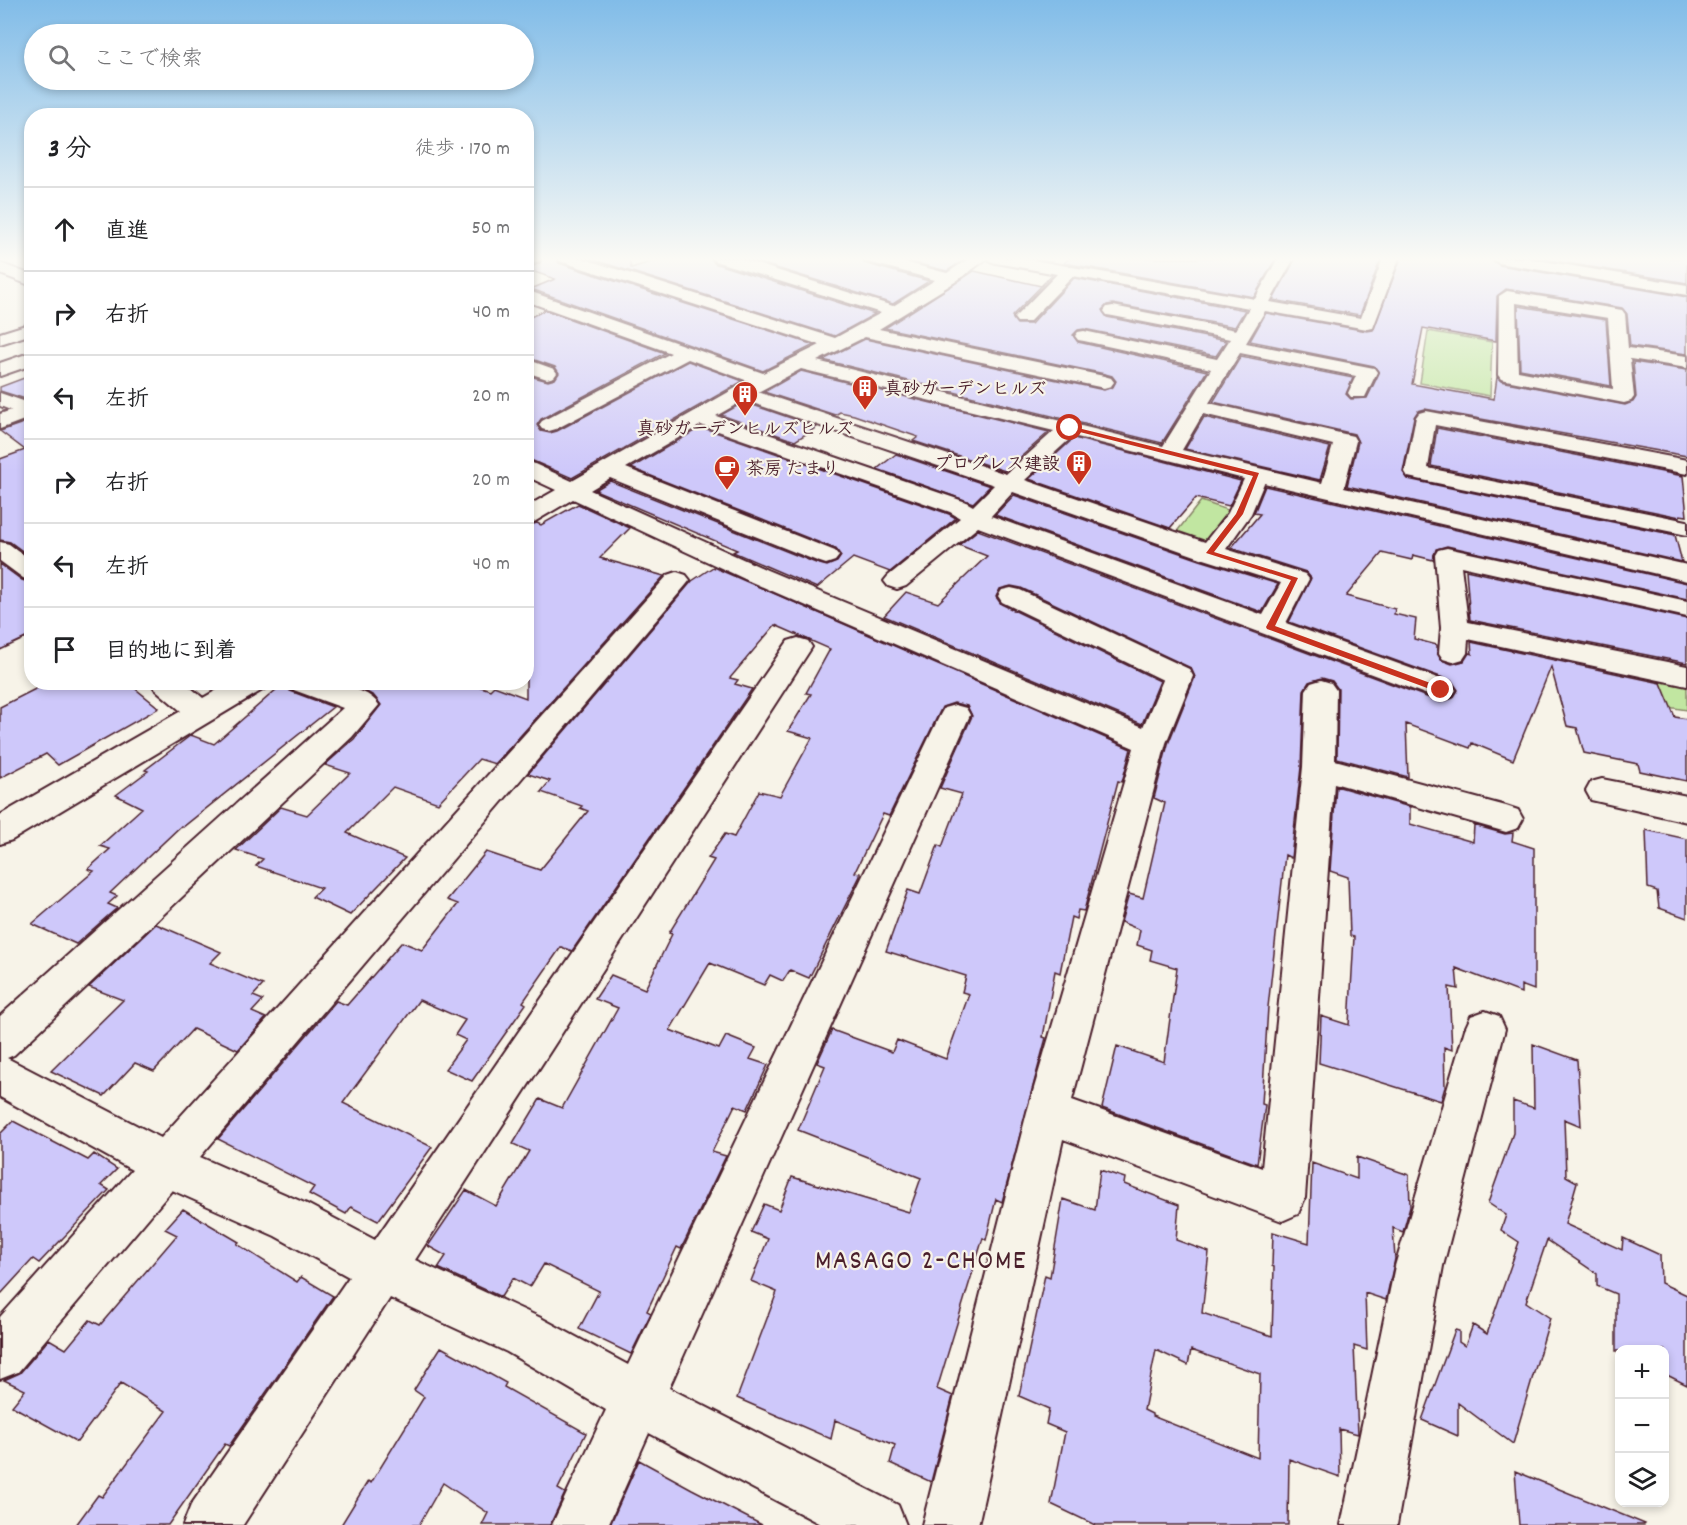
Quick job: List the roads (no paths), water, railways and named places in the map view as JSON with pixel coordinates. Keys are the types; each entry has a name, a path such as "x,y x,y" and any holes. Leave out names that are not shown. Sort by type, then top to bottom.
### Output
{"street":[{"path":"623,329 764,380"},
{"path":"789,329 835,344"},
{"path":"534,512 764,380 866,329"},
{"path":"1189,329 1366,372 1358,393"},
{"path":"1170,453 1196,406 1246,329"},
{"path":"1507,329 1508,375 1624,397 1618,329"},
{"path":"0,339 24,331"},
{"path":"863,331 1104,382"},
{"path":"1084,336 1222,366"},
{"path":"549,425 687,352"},
{"path":"1620,352 1687,362"},
{"path":"0,370 24,361"},
{"path":"801,363 1257,475 1332,490 1687,573"},
{"path":"534,368 547,373"},
{"path":"742,393 810,413 1210,553 1296,579 1270,627"},
{"path":"0,399 24,408"},
{"path":"1196,406 1346,441 1332,490"},
{"path":"0,423 24,413"},
{"path":"1687,467 1426,417 1416,472 1687,528"},
{"path":"700,418 958,507 975,518 1441,690"},
{"path":"897,581 975,518 1010,482 1070,428"},
{"path":"608,469 826,556"},
{"path":"534,471 777,583 1151,743"},
{"path":"1210,553 1239,514 1257,475"},
{"path":"0,549 24,567"},
{"path":"1687,609 1447,555 1454,640 1687,676"},
{"path":"0,1354 676,580"},
{"path":"950,1525 1048,1112 1151,743 1179,676 1011,596"},
{"path":"211,1525 798,647"},
{"path":"175,690 202,713"},
{"path":"0,831 241,690"},
{"path":"0,1042 341,729 364,705 323,690"},
{"path":"1048,1112 1282,1198 1319,767 1321,690"},
{"path":"580,1525 955,715"},
{"path":"1319,767 1506,819"},
{"path":"1602,791 1687,808"},
{"path":"1369,1525 1419,1266 1485,1029"},
{"path":"0,1076 166,1165 291,1220 383,1270 524,1335 637,1399 879,1525"}],"place":[{"name":"真砂ガーデンヒルズ","path":"865,411"},
{"name":"真砂ガーデンヒルズヒルズ","path":"745,417"},
{"name":"プログレス建設","path":"1079,486"},
{"name":"茶房 たまり","path":"727,491"}],"district":[{"name":"MASAGO 2-CHOME","path":"921,1258"}]}
